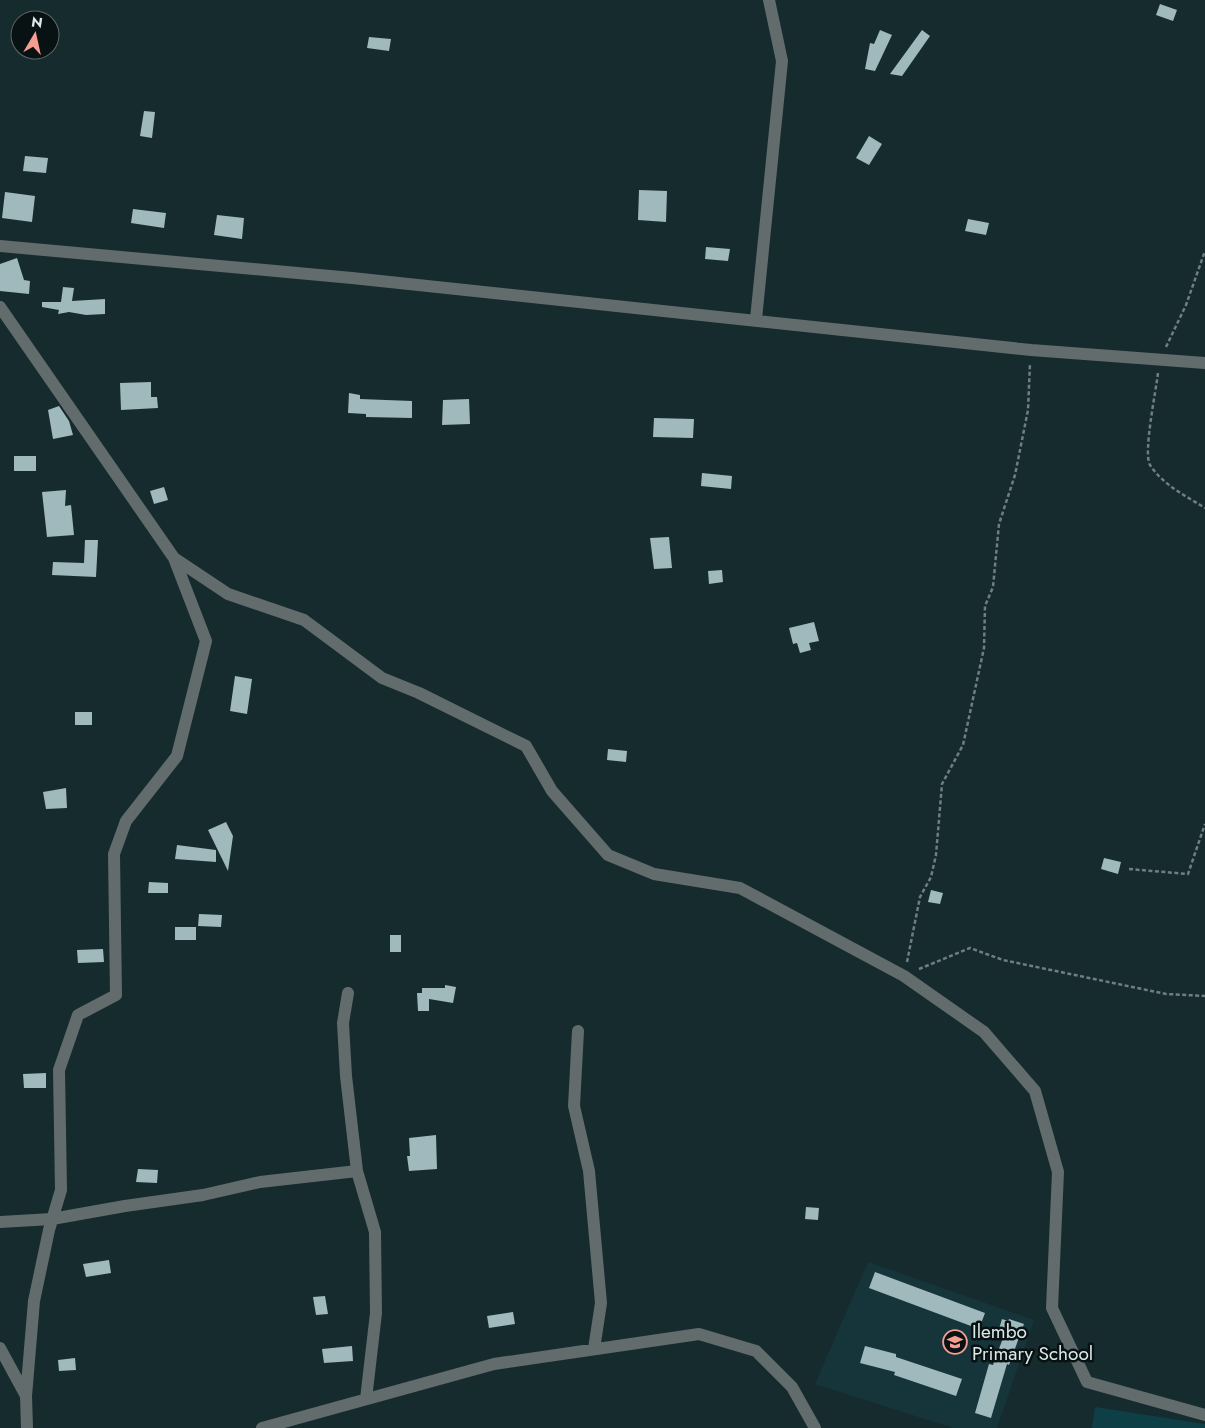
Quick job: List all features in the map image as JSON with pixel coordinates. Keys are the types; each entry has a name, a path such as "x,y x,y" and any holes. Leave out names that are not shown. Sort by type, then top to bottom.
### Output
{"street":[{"path":"756,319 782,62 769,0"},
{"path":"0,246 342,277 756,319 1031,350 1205,363"},
{"path":"0,307 174,558 206,641 177,756 126,820 114,854 116,995 78,1015 59,1070 61,1190 52,1219 34,1302 26,1396 28,1428"},
{"path":"174,558 228,594 304,620 382,678 419,693 526,746 552,791 608,855 654,874 740,888 904,976 984,1032 1035,1091 1058,1172 1052,1308 1087,1382 1205,1416"},
{"path":"348,993 343,1023 357,1171 375,1232 376,1314 366,1400"},
{"path":"578,1031 574,1106 589,1171 601,1303 594,1349"},
{"path":"0,1222 52,1219 125,1206 203,1196 260,1182 357,1171"},
{"path":"262,1428 494,1364 699,1334 756,1351 792,1387 815,1428"},
{"path":"0,1348 26,1396"}],"path":[{"path":"1205,251 1186,305 1160,360 1148,445 1149,464 1166,483 1205,508"},
{"path":"904,976 920,897 931,877 936,855 942,784 963,746 984,648 985,606 993,587 999,524 1015,475 1028,410 1031,350"},
{"path":"1129,869 1188,874 1205,824"},
{"path":"904,976 970,948 1004,960 1166,994 1205,996"}],"shaded area":[{"path":"868,1262 1034,1320 997,1428 953,1428 815,1384"},
{"path":"1095,1407 1205,1424 1205,1428 1092,1428"}],"building":[{"path":"1160,4 1177,10 1173,21 1156,15"},
{"path":"880,30 892,35 875,71 865,69 870,43 874,44"},
{"path":"922,30 930,36 902,76 890,74"},
{"path":"369,37 391,39 389,51 367,48"},
{"path":"144,111 155,112 152,138 140,136"},
{"path":"869,136 882,144 869,165 856,158"},
{"path":"25,156 48,158 46,173 23,171"},
{"path":"639,190 667,191 666,222 638,220"},
{"path":"5,192 35,196 32,222 2,218"},
{"path":"133,209 166,213 164,228 131,223"},
{"path":"217,215 244,218 242,239 214,235"},
{"path":"968,219 989,223 986,235 965,231"},
{"path":"706,247 730,249 728,261 705,259"},
{"path":"17,258 24,280 30,281 29,294 0,291 0,264"},
{"path":"63,287 74,288 72,301 105,299 105,314 86,315 69,312 58,314 59,310 42,307 42,302 61,302"},
{"path":"151,382 151,397 157,397 158,408 121,410 120,383"},
{"path":"349,393 360,395 360,399 412,401 412,418 366,417 366,414 348,413"},
{"path":"469,399 470,424 442,425 443,400"},
{"path":"59,406 69,421 73,435 53,439 48,410"},
{"path":"654,418 694,419 693,438 653,437"},
{"path":"14,456 36,456 36,471 14,471"},
{"path":"702,473 732,476 731,489 701,486"},
{"path":"164,487 168,500 154,504 150,491"},
{"path":"66,490 65,506 71,505 74,535 47,537 42,492"},
{"path":"669,537 672,568 654,569 650,538"},
{"path":"85,540 98,540 96,577 52,575 53,562 84,563"},
{"path":"722,570 723,582 709,584 708,571"},
{"path":"814,622 819,641 809,643 811,650 800,653 797,643 793,644 789,628"},
{"path":"235,676 252,679 247,714 230,711"},
{"path":"75,712 92,712 92,725 75,725"},
{"path":"608,749 627,751 626,762 607,760"},
{"path":"66,788 67,808 46,809 43,792"},
{"path":"226,822 233,836 228,871 208,830"},
{"path":"177,845 216,850 216,862 175,859"},
{"path":"1104,858 1121,862 1118,874 1101,869"},
{"path":"149,882 168,883 168,893 148,893"},
{"path":"931,890 943,893 940,904 928,902"},
{"path":"199,914 222,915 221,927 198,926"},
{"path":"175,927 196,927 196,940 175,940"},
{"path":"390,935 401,935 401,952 390,952"},
{"path":"103,949 104,962 78,963 77,950"},
{"path":"445,985 456,987 453,1003 429,999 429,1011 418,1011 417,993 422,993 422,988 445,988"},
{"path":"46,1073 46,1088 24,1088 23,1074"},
{"path":"436,1135 437,1169 409,1171 407,1156 410,1156 409,1138"},
{"path":"138,1169 158,1170 157,1183 136,1182"},
{"path":"806,1207 819,1208 818,1220 805,1219"},
{"path":"109,1260 111,1273 86,1277 83,1264"},
{"path":"875,1272 985,1313 979,1329 869,1288"},
{"path":"325,1296 328,1314 316,1315 313,1297"},
{"path":"513,1312 515,1324 489,1328 487,1316"},
{"path":"1002,1319 1008,1321 1009,1319 1024,1324 1009,1365 1007,1364 991,1418 975,1413 989,1364 993,1365 1003,1338 997,1336"},
{"path":"352,1346 353,1361 324,1363 322,1349"},
{"path":"865,1346 896,1354 896,1357 962,1379 956,1396 894,1375 895,1372 860,1363"},
{"path":"75,1358 76,1370 59,1371 58,1360"}],"place":[{"name":"Ilembo Primary School","path":"955,1342"}]}
